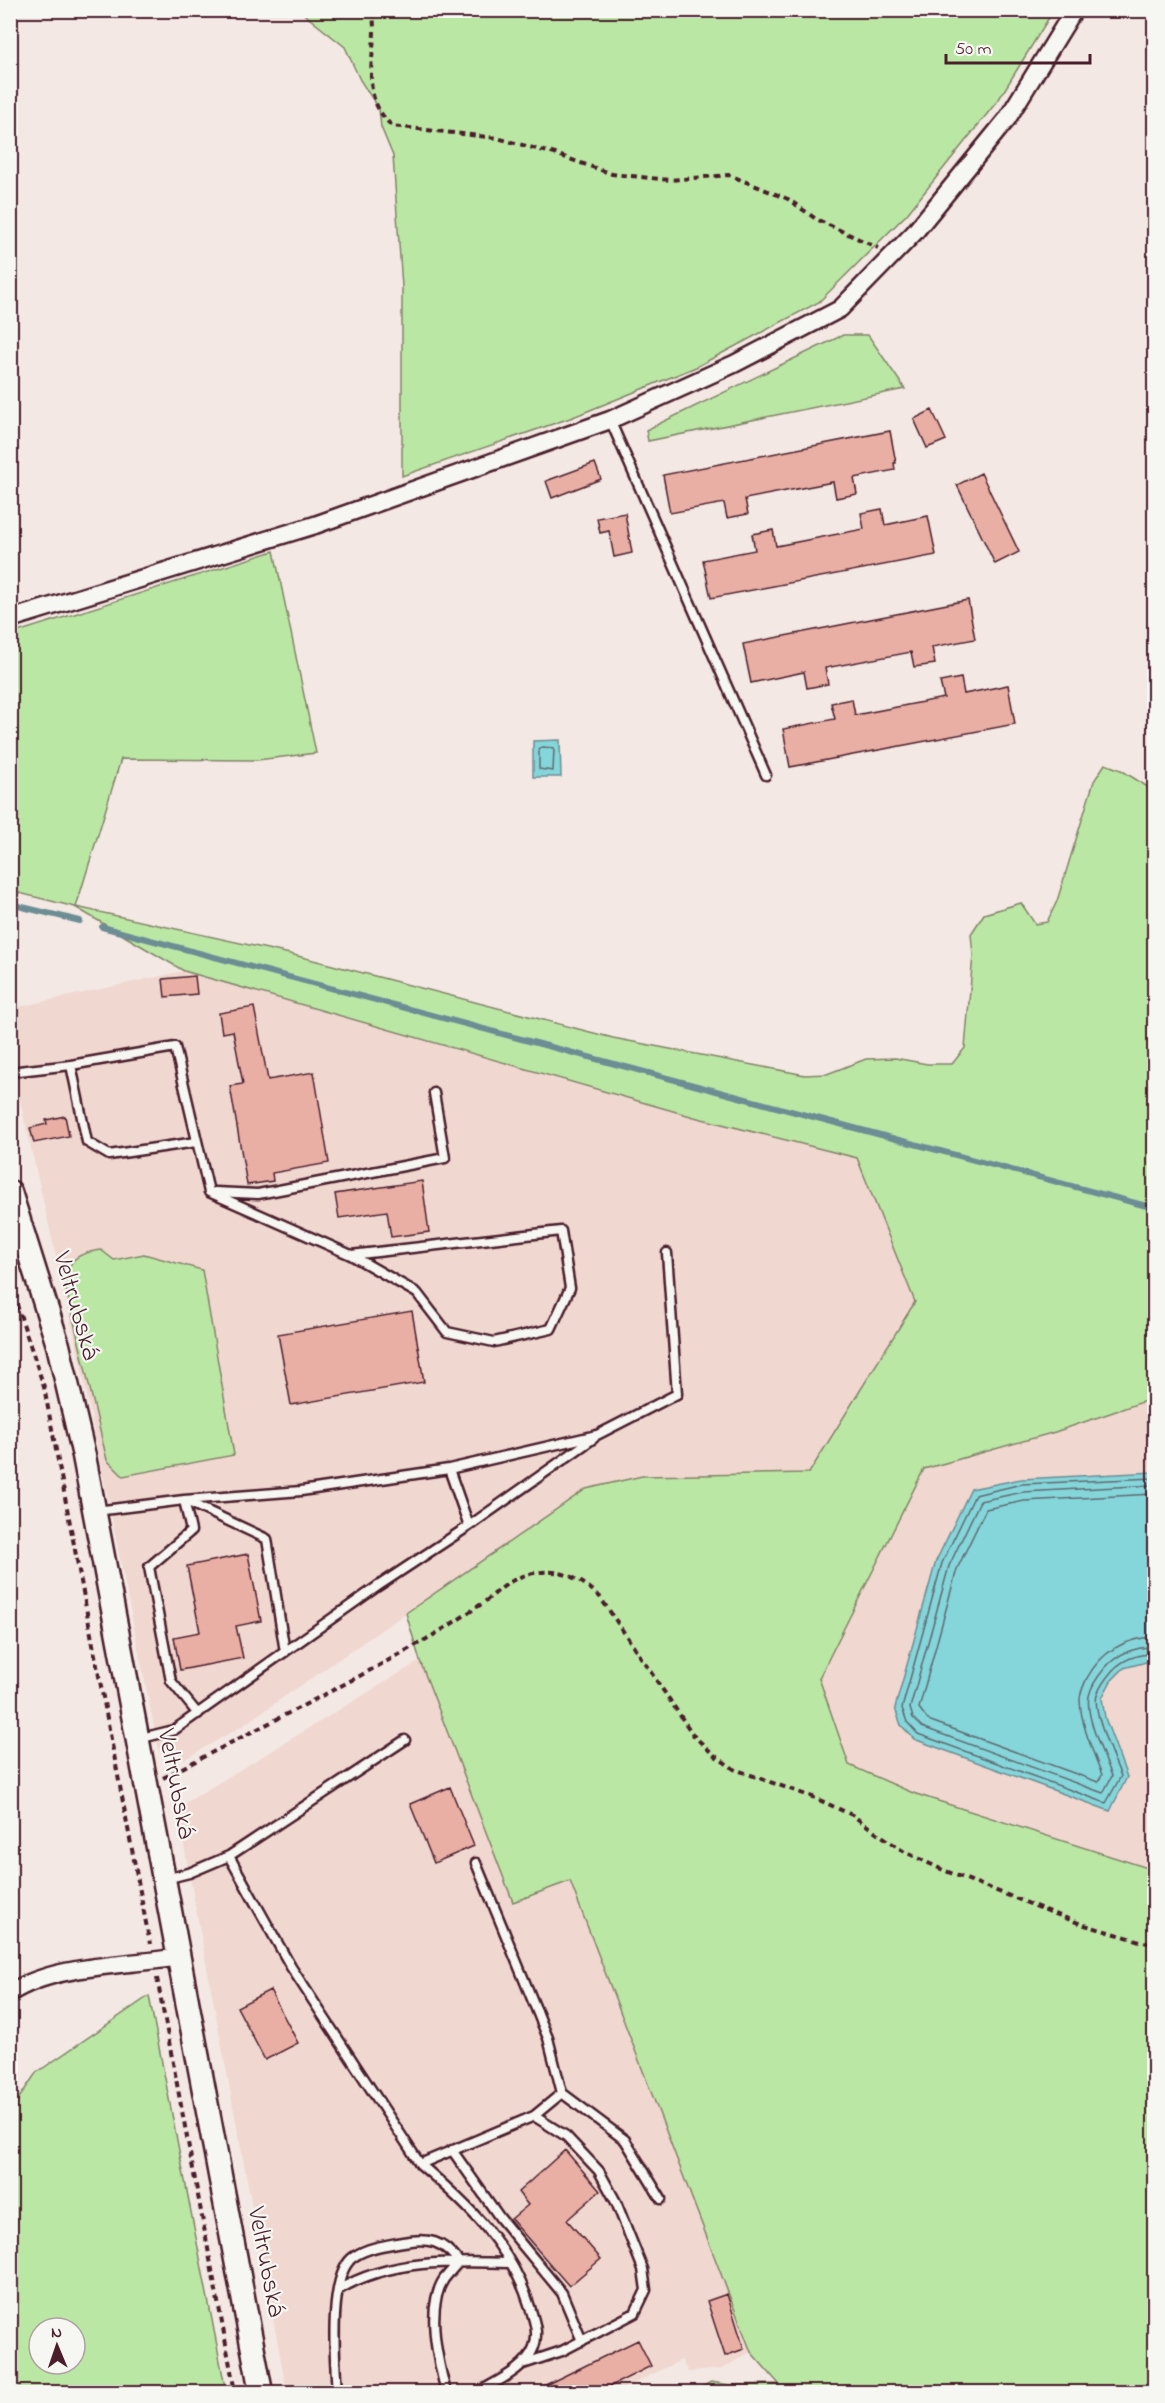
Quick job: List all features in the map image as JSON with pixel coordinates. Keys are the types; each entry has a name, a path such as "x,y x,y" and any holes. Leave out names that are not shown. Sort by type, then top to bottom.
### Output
{"street":[{"path":"10,619 315,525 610,420 734,364 840,309 914,233 1007,119 1074,10"},
{"name":"Veltrubská","path":"10,1192 58,1345 95,1511 261,2392"},
{"path":"10,1993 28,1981 54,1974 179,1957"}],"lane":[{"path":"610,420 766,775"},
{"path":"10,1072 71,1065 175,1047 209,1192"},
{"path":"71,1065 87,1142 109,1155 196,1142"},
{"path":"209,1192 258,1194 445,1158 434,1093"},
{"path":"209,1192 351,1255 417,1293 447,1332 494,1342 551,1329 570,1288 561,1231 351,1255"},
{"path":"138,1739 174,1730 597,1435 677,1394 667,1253"},
{"path":"95,1511 184,1500 301,1491 449,1469 597,1435"},
{"path":"449,1469 469,1526"},
{"path":"184,1500 267,1539 285,1652"},
{"path":"184,1500 191,1531 148,1567 171,1681 198,1714"},
{"path":"164,1879 189,1873 229,1856 405,1740"},
{"path":"229,1856 291,1967 420,2164 467,2205 500,2244 525,2291 537,2330 534,2347 523,2364"},
{"path":"476,1863 548,2038 562,2093 625,2140 661,2199"},
{"path":"420,2164 534,2116 562,2093"},
{"path":"479,2392 523,2364 562,2351 635,2313 646,2290 643,2269 616,2202 599,2171 566,2136 534,2116"},
{"path":"452,2150 500,2218 562,2293 582,2341"},
{"path":"337,2392 333,2349 338,2290 342,2269 353,2256 374,2248 411,2240 432,2240 450,2250 459,2262"},
{"path":"446,2392 433,2312 443,2281 459,2262"},
{"path":"338,2290 355,2280 422,2263 510,2263"}],"path":[{"path":"372,10 375,24 371,56 372,88 380,114 392,126 497,138 555,154 612,174 670,180 729,175 788,199 816,219 880,249 888,259"},
{"path":"10,1284 44,1387 235,2392"},
{"path":"147,1786 416,1645 482,1604 505,1585 524,1575 544,1571 565,1573 584,1582 600,1597 694,1736 714,1755 734,1769 815,1798 852,1815 903,1851 943,1870 1081,1924 1155,1945"}],"shaded area":[{"path":"184,971 694,1117 859,1158 915,1303 809,1473 642,1476 586,1489 242,1726 185,1759 159,1751 77,1347 11,1061 10,1009"},
{"path":"1154,1397 1154,1870 913,1794 849,1765 818,1678 924,1468"},
{"path":"420,1661 513,1902 570,1881 751,2352 721,2369 688,2372 681,2360 616,2392 287,2392 177,1808"}],"green space":[{"path":"300,11 1053,11 999,99 907,214 819,302 696,367 573,417 402,476 402,287 393,156 381,127 379,109 360,80 345,47"},
{"path":"843,335 868,335 905,389 648,441 646,430"},
{"path":"274,551 316,753 257,760 121,759 76,907 290,954 613,1038 805,1075 827,1074 866,1059 895,1058 927,1064 952,1064 965,1048 973,955 971,934 984,914 1021,903 1035,924 1047,922 1057,901 1094,781 1105,764 1121,770 1154,791 1154,1398 1055,1432 924,1469 819,1678 849,1765 913,1793 1154,1870 1154,2392 692,2392 711,2382 730,2385 779,2384 751,2352 570,1881 513,1902 420,1661 406,1613 586,1489 642,1476 809,1473 915,1302 857,1158 694,1117 184,971 75,907 11,891 11,634"},
{"path":"101,1250 114,1260 144,1254 202,1270 234,1455 123,1476 107,1460 65,1284 66,1275 75,1259 80,1255"},
{"path":"149,1996 226,2392 11,2392 11,2110 36,2073"}],"water":[{"path":"560,740 561,777 533,777 533,741"},
{"path":"1154,1472 1154,1660 1124,1668 1111,1681 1102,1698 1105,1718 1127,1777 1110,1811 914,1739 901,1725 895,1708 936,1561 971,1489 1021,1479"}],"building":[{"path":"932,410 946,440 927,448 914,419"},
{"path":"890,431 896,463 894,463 895,470 854,478 857,494 836,498 833,482 745,499 748,514 727,518 724,503 670,513 663,475"},
{"path":"595,463 601,479 552,498 546,481"},
{"path":"981,473 1019,552 995,564 957,485"},
{"path":"882,509 885,525 928,516 936,555 711,598 703,560 755,550 752,534 773,530 776,546 864,529 861,513"},
{"path":"625,513 632,553 614,557 609,531 600,533 597,518"},
{"path":"968,600 975,639 932,647 935,664 914,667 911,652 825,668 828,684 807,688 804,672 751,683 743,644"},
{"path":"961,678 964,694 1008,685 1015,724 790,767 783,729 835,719 831,703 852,699 855,715 944,698 940,682"},
{"path":"195,976 197,994 165,997 163,979"},
{"path":"254,1007 268,1080 314,1072 329,1163 272,1173 273,1181 247,1185 230,1086 243,1084 233,1031 222,1033 219,1013"},
{"path":"65,1116 69,1136 34,1143 30,1128 47,1124 46,1120"},
{"path":"422,1181 429,1232 391,1237 387,1211 339,1218 335,1194"},
{"path":"412,1311 424,1382 291,1405 278,1334"},
{"path":"248,1554 261,1621 236,1626 243,1658 180,1670 174,1637 200,1632 187,1566"},
{"path":"450,1787 474,1846 434,1863 410,1804"},
{"path":"270,1990 298,2043 265,2060 237,2007"},
{"path":"565,2150 600,2191 567,2220 601,2259 569,2286 511,2219 528,2205 518,2192"},
{"path":"727,2294 744,2349 725,2356 707,2301"},
{"path":"638,2340 651,2366 599,2392 531,2392"}],"waterway":[{"path":"10,904 80,921"},
{"path":"102,927 1154,1208"}]}
